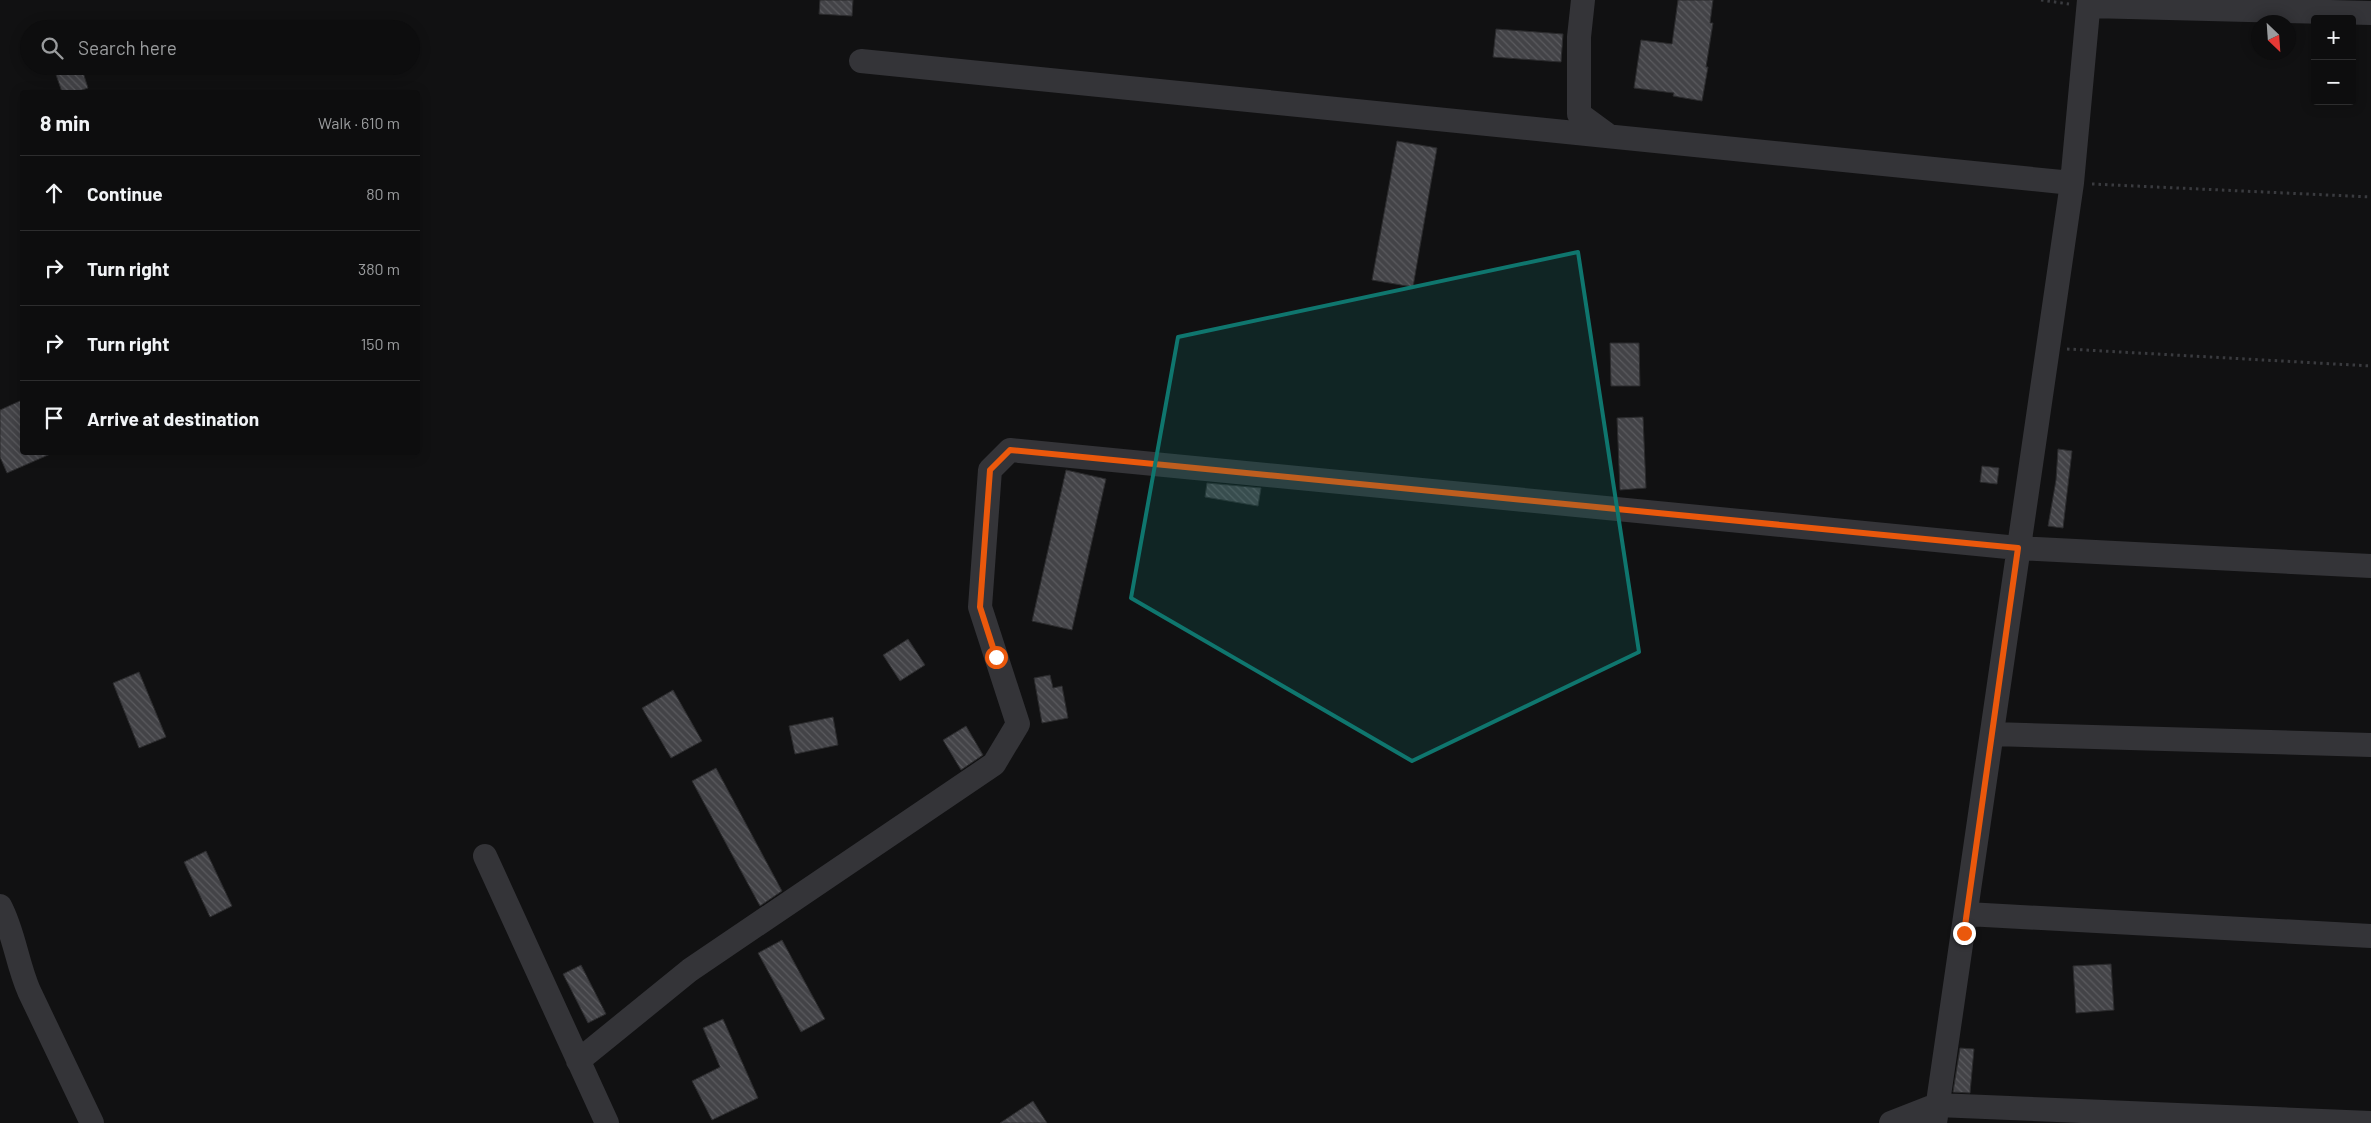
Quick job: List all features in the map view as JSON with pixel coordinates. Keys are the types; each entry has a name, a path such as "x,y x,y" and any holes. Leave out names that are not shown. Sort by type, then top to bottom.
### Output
{"street":[{"path":"1583,0 1579,37 1579,114 1611,137"},
{"path":"1936,1114 1967,914 2018,548 2072,183 2089,3 2371,13"},
{"path":"861,62 2072,183"},
{"path":"578,1062 690,970 994,764 1018,724 980,607 990,470 1010,450 2018,548 2371,566"},
{"path":"1992,734 2371,745"},
{"path":"485,856 607,1123"},
{"path":"0,906 6,917 20,971 92,1123"},
{"path":"1967,914 2371,936"},
{"path":"1891,1123 1936,1114 2371,1122"}],"path":[{"path":"2041,0 2089,3"},
{"path":"2072,183 2371,197"},
{"path":"2064,349 2371,366"}],"highlighted area":[{"path":"1578,252 1639,652 1412,761 1131,598 1178,337"}],"building":[{"path":"820,0 853,0 852,16 819,14"},
{"path":"1678,0 1713,0 1710,23 1713,23 1702,101 1673,96 1674,93 1634,88 1641,40 1672,44"},
{"path":"1496,29 1563,34 1561,62 1493,57"},
{"path":"56,75 84,75 88,88 82,90 61,90"},
{"path":"1397,141 1437,148 1413,287 1372,280"},
{"path":"1610,343 1639,343 1640,386 1611,386"},
{"path":"20,401 20,455 48,455 7,473 0,457 0,410"},
{"path":"1643,417 1646,488 1620,490 1617,418"},
{"path":"2058,449 2072,451 2063,528 2048,526 2056,480"},
{"path":"1982,466 1999,468 1997,484 1980,482"},
{"path":"1066,470 1106,479 1072,630 1032,621"},
{"path":"1207,483 1261,488 1258,506 1205,497"},
{"path":"908,639 925,665 900,681 883,655"},
{"path":"139,672 166,737 139,748 113,683"},
{"path":"1050,675 1053,688 1062,686 1068,718 1042,723 1034,678"},
{"path":"673,690 702,741 671,758 642,708"},
{"path":"833,717 838,745 795,754 789,726"},
{"path":"966,726 983,755 961,770 943,740"},
{"path":"716,768 782,891 760,906 692,781"},
{"path":"206,851 232,906 210,917 184,862"},
{"path":"782,940 825,1019 801,1032 758,953"},
{"path":"2111,964 2114,1010 2076,1013 2073,966"},
{"path":"581,965 606,1014 588,1023 563,974"},
{"path":"723,1019 758,1098 712,1120 692,1081 720,1067 703,1028"},
{"path":"1960,1048 1974,1049 1970,1093 1953,1092"},
{"path":"1033,1101 1047,1123 1000,1123"}],"route":[{"path":"996,657 980,607 990,470 1010,450 2018,548 1964,933"}]}
